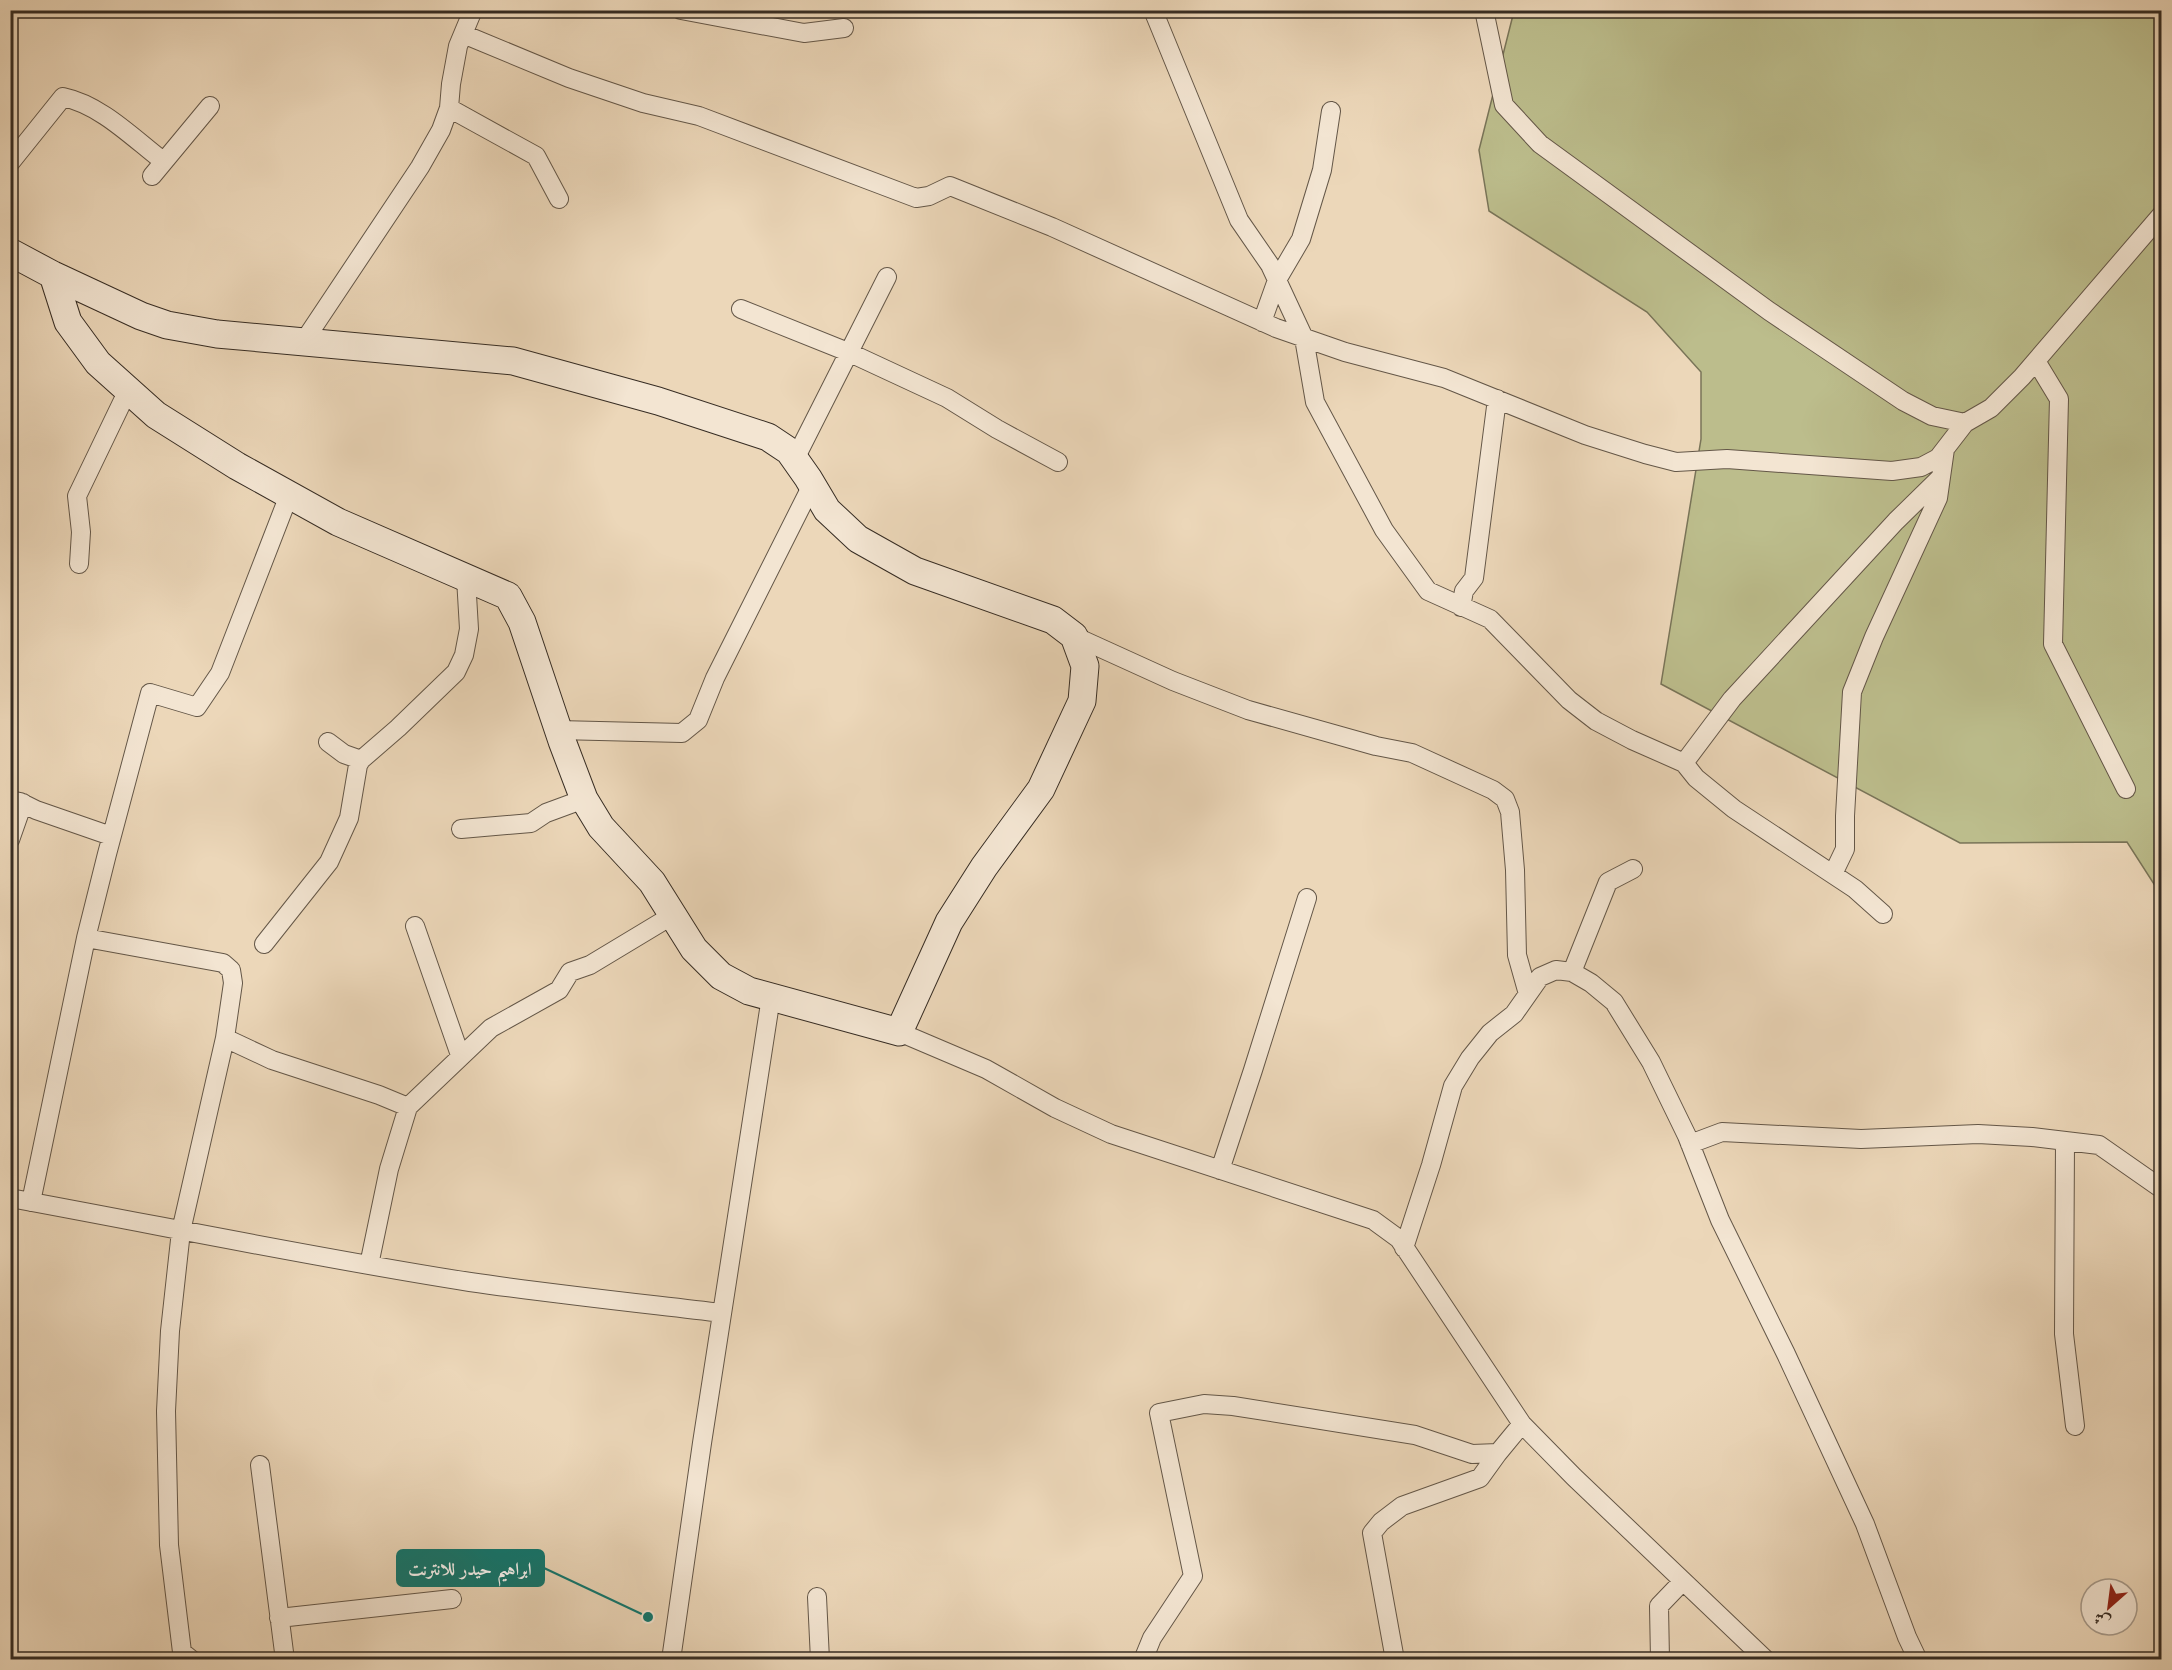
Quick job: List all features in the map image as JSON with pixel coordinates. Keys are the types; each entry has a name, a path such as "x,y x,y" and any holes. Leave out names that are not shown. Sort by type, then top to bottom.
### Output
{"street":[{"path":"304,341 420,167 441,130 449,108 458,46 473,10"},
{"path":"681,10 804,33 844,28"},
{"path":"1153,10 1239,220 1270,265 1304,338 1315,402 1384,530 1428,591 1490,619 1569,700 1596,721 1684,763 1696,778 1734,809 1855,889 1883,914"},
{"path":"1484,10 1503,105 1540,144 1769,311 1902,401 1932,416 1965,423"},
{"path":"463,34 569,78 643,103 699,116 916,198 928,196 950,186 1052,227 1262,322 1304,338 1345,352 1444,378 1585,435 1676,462 1727,459 1892,471 1921,467 1938,458 1965,423 1991,408 2036,361 2162,214"},
{"path":"10,163 63,97 79,100 118,126 163,161"},
{"path":"152,176 210,106"},
{"path":"449,108 536,156 559,199"},
{"path":"1262,322 1277,280 1301,239 1322,170 1331,111"},
{"path":"10,252 141,316 167,325 217,334 513,361 658,401 768,437 789,451 827,510 858,539 915,571 1053,620 1074,636 1173,681 1248,710 1376,746 1412,753 1484,786 1505,799 1509,812 1515,870 1517,956 1528,994"},
{"path":"53,275 68,322 98,363 156,416 237,466 338,522 508,596 522,621 558,730 584,799 602,827 652,882 694,950 722,976 749,991 899,1032 986,1069 1055,1108 1111,1134 1373,1220 1399,1239 1522,1425 1766,1659"},
{"path":"795,459 887,277"},
{"path":"741,309 848,352 947,398 997,429 1058,462"},
{"path":"2036,361 2059,399 2053,644 2126,789"},
{"path":"79,564 81,532 77,496 128,390"},
{"path":"1461,607 1464,591 1474,578 1497,399"},
{"path":"1833,874 1845,849 1852,692 1874,637 1938,498 1945,448"},
{"path":"1684,763 1732,699 1896,521 1941,477"},
{"path":"558,730 682,733 698,720 714,678 812,485"},
{"path":"31,1202 86,938 150,693 197,707 220,673 289,495"},
{"path":"264,944 328,862 349,818 358,765 361,760 456,672 464,655 469,629 466,578"},
{"path":"899,1032 949,922 984,867 1041,789 1082,701 1085,666 1074,636"},
{"path":"328,742 344,754 361,760"},
{"path":"461,829 531,823 546,813 584,799"},
{"path":"10,840 17,802 111,836"},
{"path":"1572,972 1608,882 1633,869"},
{"path":"1220,1170 1254,1070 1307,898"},
{"path":"369,1264 389,1169 408,1107 490,1028 559,990 570,972 590,965 673,915"},
{"path":"415,927 460,1055"},
{"path":"86,938 223,963 231,970 233,983 225,1038 181,1231 170,1331 166,1411 169,1545 182,1652 192,1659"},
{"path":"1404,1248 1453,1086 1470,1058 1490,1033 1514,1014 1540,977 1556,970 1572,972 1591,983 1614,1002 1651,1062 1690,1144 1720,1220 1786,1354 1864,1524 1907,1637 1918,1659"},
{"path":"671,1659 771,997"},
{"path":"225,1038 272,1060 379,1095 408,1107"},
{"path":"1690,1144 1722,1132 1861,1139 1978,1134 2065,1141 2099,1145 2162,1189"},
{"path":"2065,1141 2064,1334 2075,1426"},
{"path":"10,1198 181,1231 471,1282 722,1313"},
{"path":"1143,1659 1152,1638 1193,1576 1160,1413 1204,1404 1233,1406 1415,1435 1472,1454 1498,1453"},
{"path":"1395,1659 1372,1533 1381,1522 1402,1506 1480,1478 1522,1425"},
{"path":"260,1465 285,1659"},
{"path":"1660,1659 1659,1606 1683,1581"},
{"path":"817,1597 819,1659"},
{"path":"279,1618 452,1599"}],"green space":[{"path":"1514,11 2161,11 2161,895 2127,842 1960,843 1661,684 1701,439 1701,372 1647,312 1489,211 1479,150"}],"place":[{"name":"ابراهيم حيدر للانترنت","path":"648,1617"}]}
